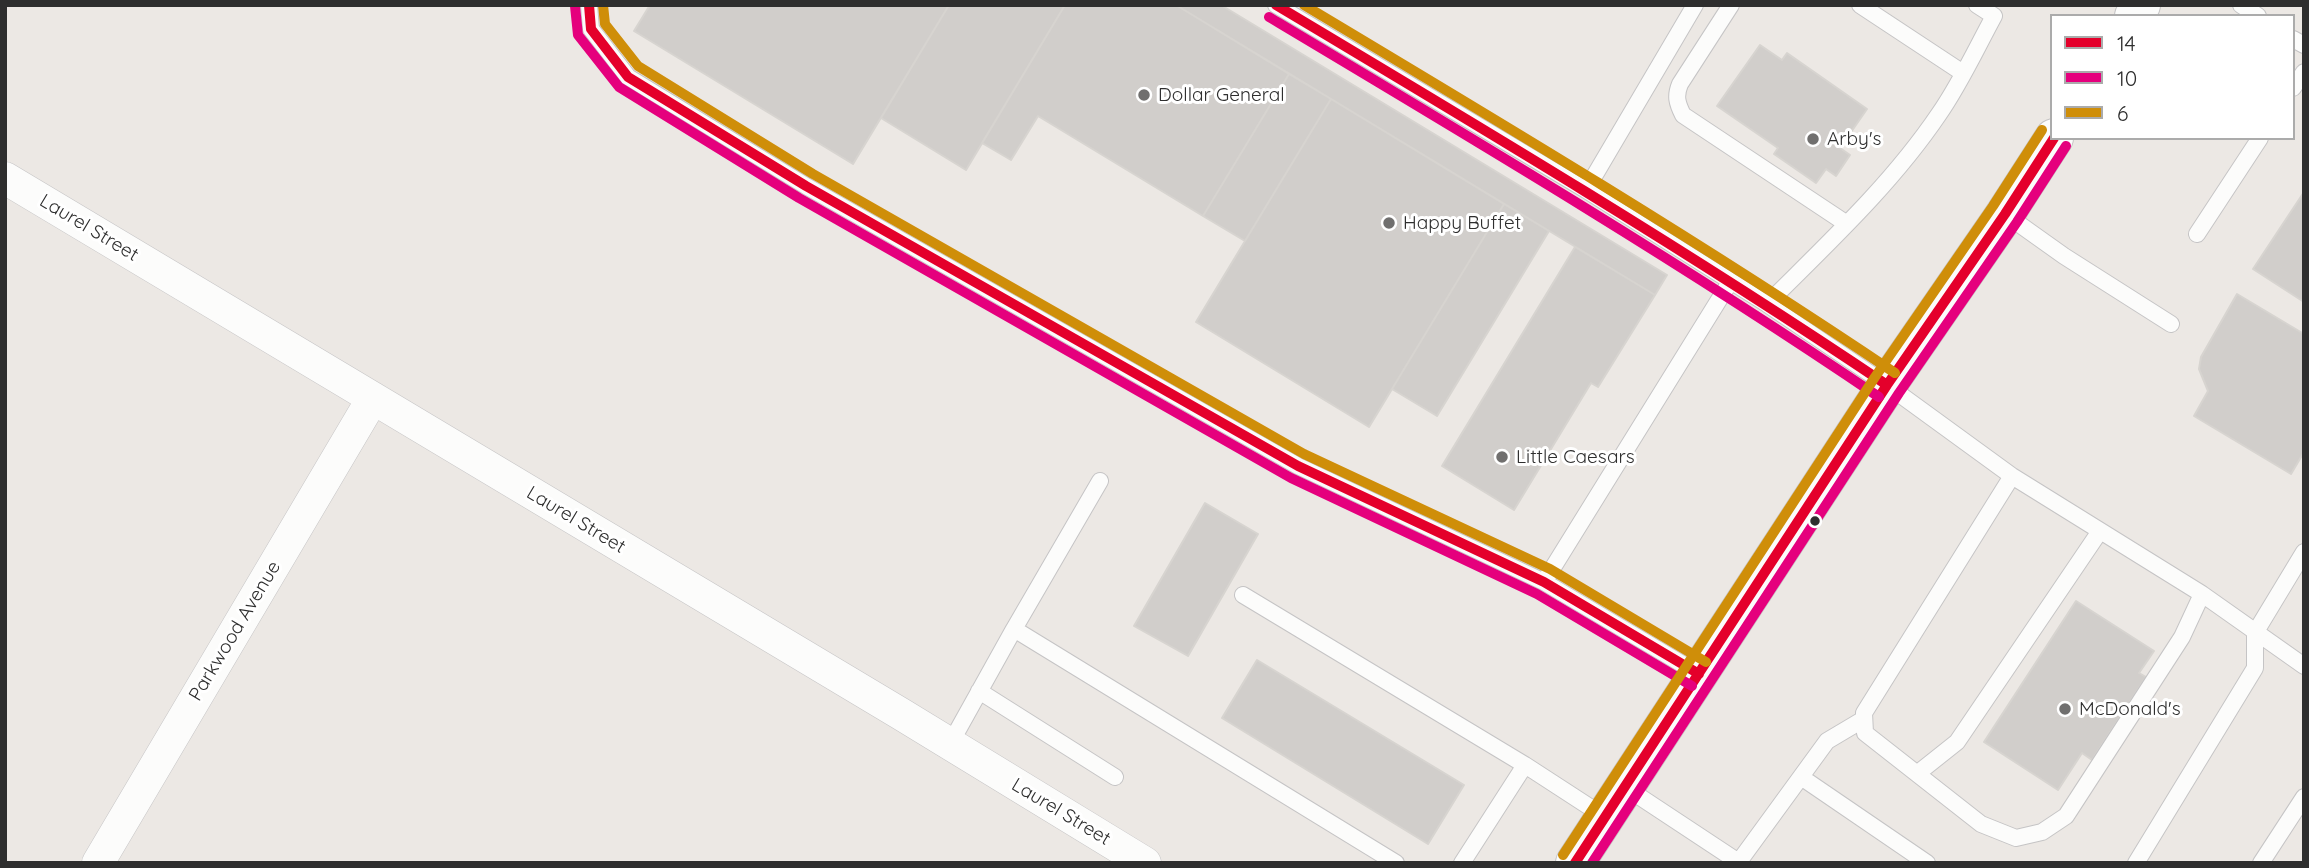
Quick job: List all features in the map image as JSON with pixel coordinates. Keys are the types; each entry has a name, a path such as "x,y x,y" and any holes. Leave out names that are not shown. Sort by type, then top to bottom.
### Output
{"main road":[{"path":"1575,863 1887,385 2006,214 2053,140"}],"street":[{"name":"Laurel Street","path":"5,178 1145,863"},
{"name":"Parkwood Avenue","path":"98,863 373,398"}],"lane":[{"path":"589,5 591,29 628,78 806,186 1298,466 1544,582 1699,674"},
{"path":"1276,5 1586,190 1767,304 1887,385 2012,476 2202,594 2304,666"},
{"path":"1586,190 1695,5"},
{"path":"1731,5 1680,84 1676,93 1677,104 1683,115 1847,224"},
{"path":"1860,5 1962,73"},
{"path":"1767,304 1847,224 1907,158 1941,112 1994,16 1977,5"},
{"path":"2197,234 2259,140"},
{"path":"2006,214 2064,256 2171,324"},
{"path":"1544,582 1730,282"},
{"path":"2012,476 1864,713 1865,733 1981,824 2016,838 2042,832 2066,816 2182,637 2202,594"},
{"path":"950,744 1100,481"},
{"path":"1918,773 1957,741 2099,531"},
{"path":"2136,863 2255,668 2255,633 2304,552"},
{"path":"1243,595 1525,765 1615,802 1739,862 1827,741 1864,719"},
{"path":"1014,629 1396,863"},
{"path":"979,691 1115,777"},
{"path":"1462,863 1525,765"},
{"path":"1801,777 1927,863"},
{"path":"2261,863 2304,797"}],"building":[{"path":"650,5 949,5 853,164 634,31"},
{"path":"949,5 1065,5 966,170 881,118"},
{"name":"Dollar General","path":"1065,5 1176,5 1289,74 1203,216 1038,116 1011,160 982,143"},
{"path":"1176,5 1221,5 1667,275 1655,295"},
{"path":"1760,45 1782,60 1787,53 1867,109 1840,148 1850,155 1836,176 1826,169 1816,183 1774,154 1778,148 1717,106"},
{"path":"1289,74 1331,99 1245,241 1203,216"},
{"path":"1331,99 1504,204 1369,427 1196,322"},
{"path":"2304,192 2304,302 2253,269"},
{"path":"1504,204 1549,231 1437,416 1392,389"},
{"path":"1575,247 1655,295 1598,387 1591,383 1514,510 1442,466"},
{"path":"2237,294 2304,334 2304,452 2291,474 2194,416 2208,391 2199,369 2201,357"},
{"path":"1205,503 1258,534 1188,656 1134,626"},
{"name":"McDonald's","path":"2076,601 2154,651 2139,673 2146,677 2092,760 2082,753 2058,790 1984,742"},
{"path":"1257,660 1464,785 1428,844 1222,718"}],"transit line":[{"name":"14","path":"589,5 591,29 628,77 806,186 1298,466 1544,582 1699,674"},
{"name":"6","path":"603,5 605,24 638,66 813,174 1304,454 1550,569 1706,662"},
{"name":"14","path":"1276,5 1661,238 1887,385"},
{"name":"6","path":"1304,5 1676,231 1895,373"},
{"name":"10","path":"575,6 578,35 619,87 799,198 1291,478 1537,594 1692,686"},
{"name":"10","path":"1269,17 1653,250 1879,397"},
{"name":"6","path":"1563,855 1875,377 2042,130"},
{"name":"14","path":"1575,863 1887,385 2053,140"},
{"name":"10","path":"1592,863 1899,393 2066,146"}],"place":[{"name":"Dollar General","path":"1144,95"},
{"name":"Arby's","path":"1813,139"},
{"name":"Happy Buffet","path":"1389,223"},
{"name":"Little Caesars","path":"1502,457"},
{"name":"McDonald's","path":"2065,709"}]}
